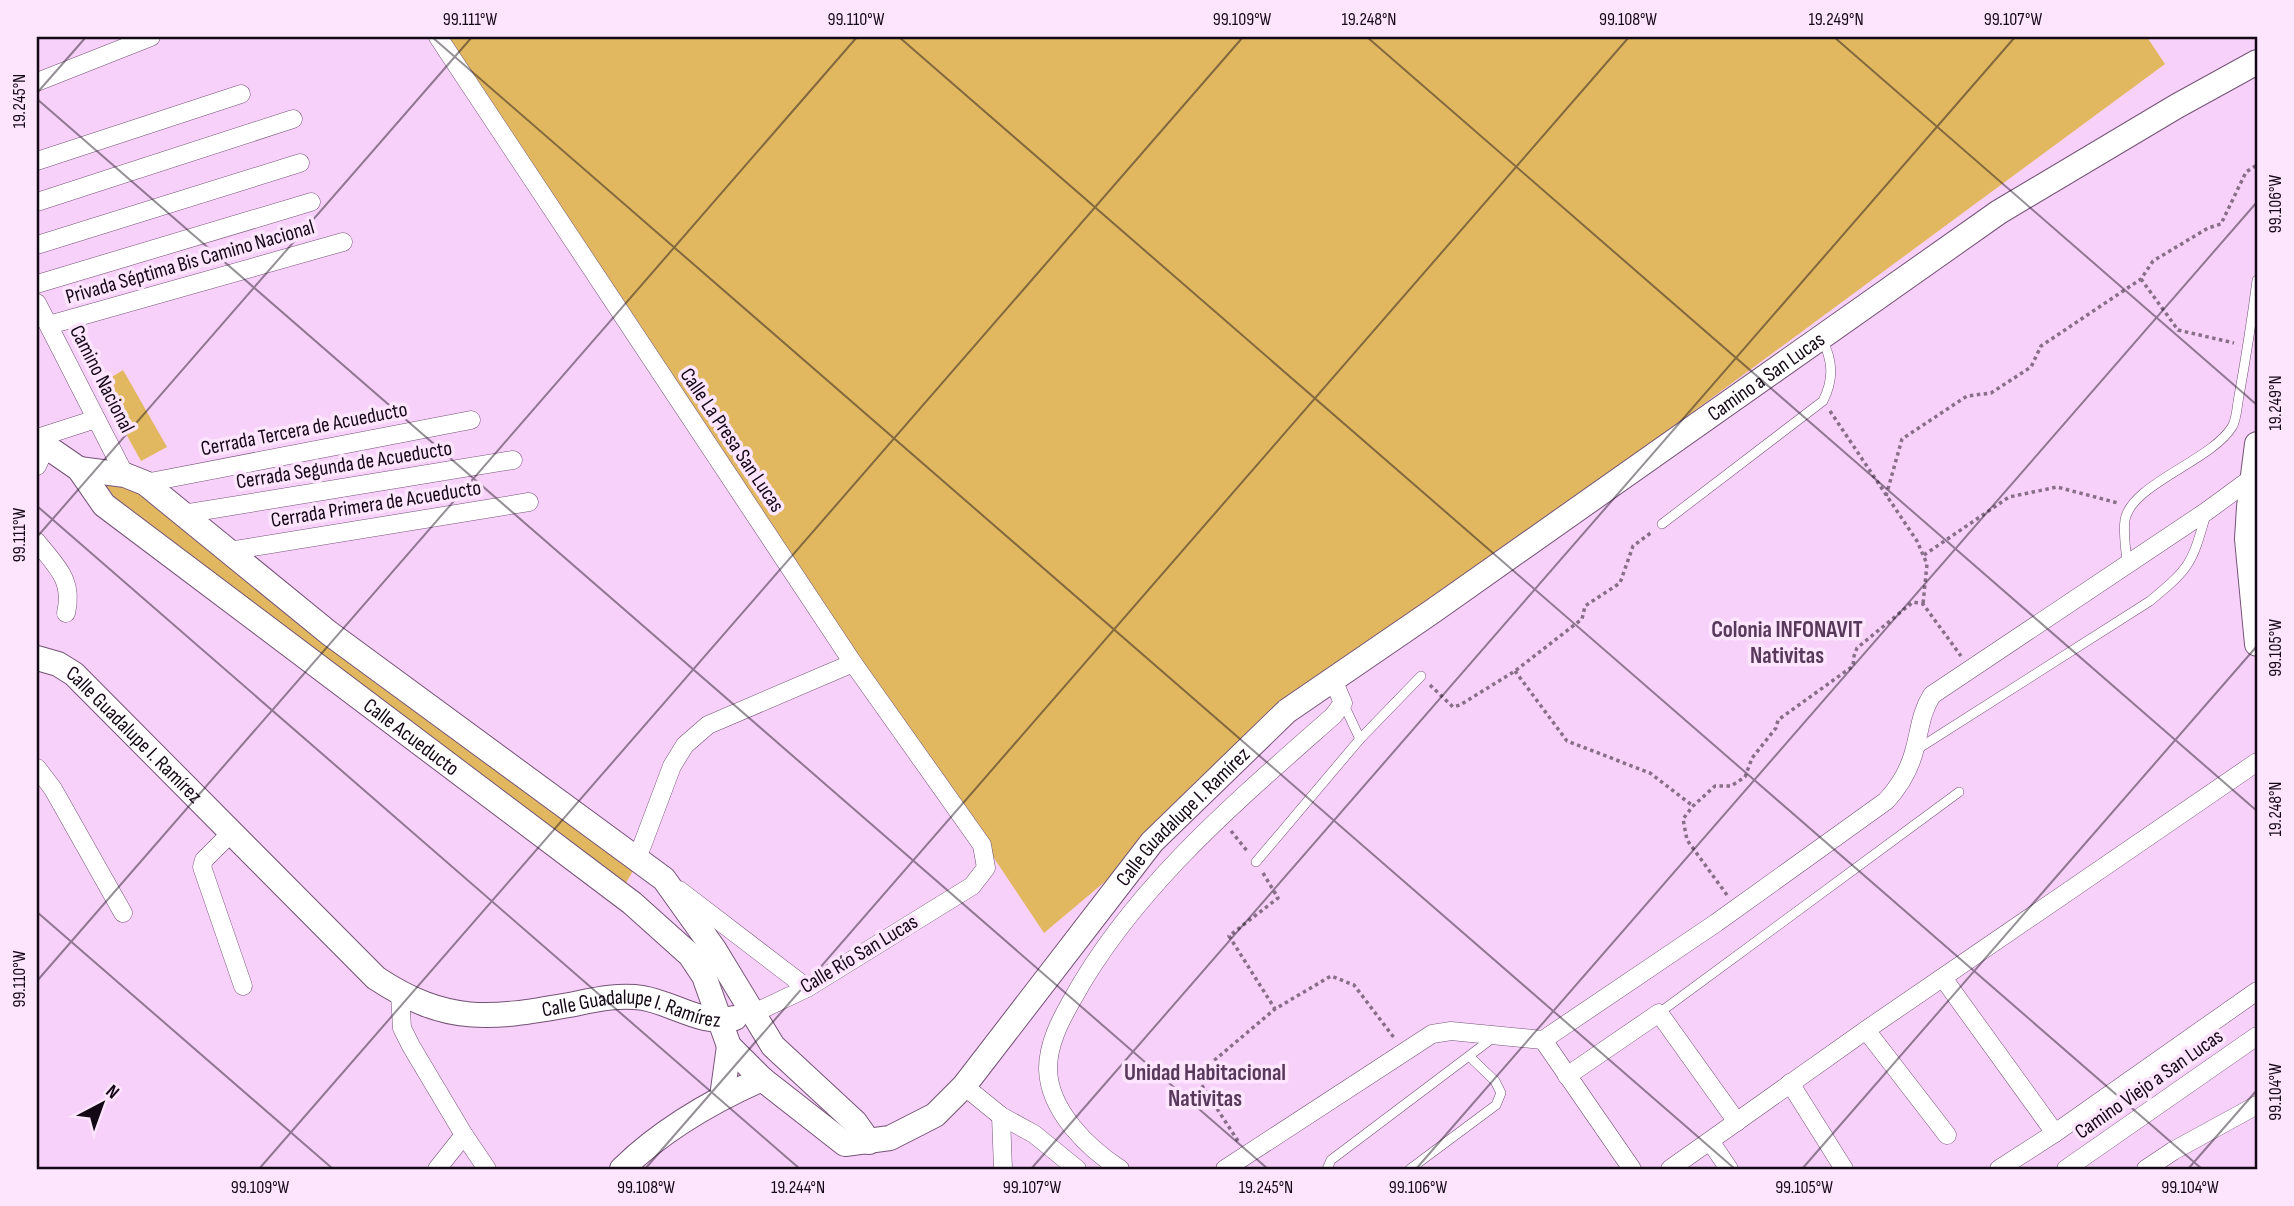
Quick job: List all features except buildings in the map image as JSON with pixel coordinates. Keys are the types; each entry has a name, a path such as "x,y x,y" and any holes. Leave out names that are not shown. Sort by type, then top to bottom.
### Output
{"street":[{"path":"37,82 151,37"},
{"name":"Calle La Presa San Lucas","path":"438,37 853,663 982,845 986,868"},
{"name":"Camino a San Lucas","path":"1287,711 1999,212 2177,106 2257,62"},
{"path":"37,161 241,94"},
{"path":"37,202 293,119"},
{"path":"37,245 300,163"},
{"path":"37,284 311,202"},
{"name":"Privada Séptima Bis Camino Nacional","path":"50,325 343,242"},
{"name":"Camino Nacional","path":"37,303 96,419 135,479"},
{"path":"39,448 96,419"},
{"name":"Cerrada Tercera de Acueducto","path":"135,479 471,420"},
{"path":"2257,444 2247,539 2255,598 2257,644"},
{"name":"Calle Acueducto","path":"39,448 79,469 135,479 183,514 369,663 807,988"},
{"name":"Cerrada Segunda de Acueducto","path":"183,514 513,460"},
{"name":"Calle Acueducto","path":"79,469 104,505 632,903 690,954 704,976 721,1021"},
{"path":"1225,1169 1432,1034 1451,1031 1543,1040 1736,909 1886,802 1901,784 1915,751 1924,708 1932,695 2252,478"},
{"name":"Cerrada Primera de Acueducto","path":"229,551 529,502"},
{"path":"37,542 63,576 70,597 66,613"},
{"name":"Calle Guadalupe I. Ramírez","path":"37,658 58,664 74,674 376,978 400,994 452,1013 482,1017 517,1014 613,997 644,998 697,1017 721,1021 729,1046 762,1079 845,1144 890,1138 934,1115 964,1086 1152,842 1287,711"},
{"path":"632,903 650,869 672,766 685,745 708,725 853,663"},
{"path":"1120,1169 1069,1125 1061,1110 1048,1070 1057,1026 1088,970 1156,884 1193,845 1333,716 1343,703 1333,680"},
{"path":"1670,1169 1866,1030 2257,762"},
{"path":"37,768 52,789 123,914"},
{"path":"232,832 204,860 202,867 243,986"},
{"name":"Calle Río San Lucas","path":"721,1021 751,1014 807,988 972,886 986,868"},
{"name":"Calle Acueducto","path":"650,869 714,949 751,1014 773,1046 855,1122 869,1142"},
{"path":"1943,978 2055,1133"},
{"path":"1999,1169 2055,1133 2257,991"},
{"path":"400,994 402,1028 464,1135 488,1169"},
{"path":"1567,1076 1659,1013 1737,1122"},
{"path":"1866,1030 1947,1135"},
{"name":"Camino Viejo a San Lucas","path":"2066,1169 2257,1036"},
{"path":"1543,1040 1632,1169"},
{"path":"722,1097 729,1046"},
{"path":"622,1169 648,1143 722,1097 762,1079"},
{"path":"790,1101 810,1082"},
{"path":"1790,1083 1844,1169"},
{"path":"964,1086 1000,1116 1034,1134 1077,1169"},
{"path":"2146,1169 2173,1151 2257,1105"},
{"path":"1000,1116 1003,1169"},
{"path":"437,1169 464,1135"},
{"path":"1710,1141 1729,1169"}],"lane":[{"path":"2127,563 2125,519 2131,506 2163,479 2216,445 2233,425 2257,280"},
{"path":"1662,524 1823,401 1830,387 1831,357 1821,338"},
{"path":"1915,751 2167,588 2183,574 2195,555 2207,511"},
{"path":"1256,862 1360,739 1420,676"},
{"path":"1343,703 1360,739"},
{"path":"1659,1013 1959,792"},
{"path":"1327,1169 1331,1160 1495,1036"},
{"path":"1410,1169 1496,1105 1501,1093 1495,1081 1470,1057"}],"path":[{"path":"1886,496 1902,439 1967,396 1991,393 2031,367 2041,346 2141,279 2153,261 2207,228 2221,225 2246,172 2257,165"},
{"path":"2141,279 2178,330 2248,346"},
{"path":"1823,401 1917,541 1927,564 1923,604 1970,669"},
{"path":"1924,555 2009,497 2057,487 2131,506"},
{"path":"1420,676 1453,707 1515,671 1582,619 1585,606 1620,583 1633,546 1662,524"},
{"path":"1736,909 1687,840 1683,819 1715,786 1731,786 1745,777 1752,758 1776,728 1778,720 1853,666 1857,648 1913,602 1923,604"},
{"path":"1515,671 1567,741 1650,772 1693,806"},
{"path":"1256,862 1278,898 1229,936 1275,1009"},
{"path":"1247,1155 1199,1081 1204,1069 1275,1009 1331,976 1354,985 1404,1052"}],"shaded area":[{"path":"445,37 2147,37 2165,64 1287,711 1152,842 1044,933"},
{"path":"123,370 167,447 141,461 99,385"},
{"path":"103,481 129,486 150,501 373,681 470,752 636,866 621,891 127,515"}],"district":[{"name":"Colonia INFONAVIT Nativitas","path":"1787,643"},
{"name":"Unidad Habitacional Nativitas","path":"1205,1086"}]}
